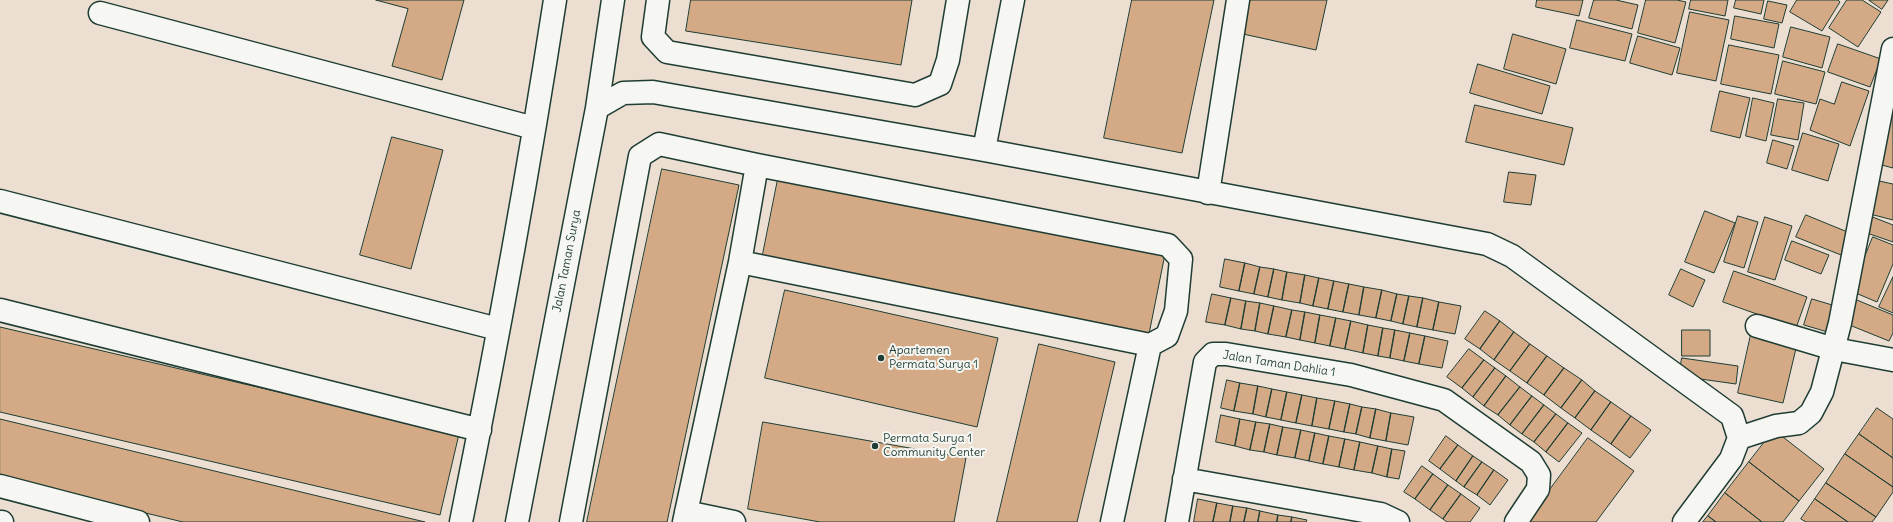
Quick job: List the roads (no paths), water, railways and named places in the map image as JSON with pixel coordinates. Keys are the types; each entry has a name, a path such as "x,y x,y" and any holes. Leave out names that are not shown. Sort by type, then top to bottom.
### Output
{"street":[{"path":"461,522 480,430 534,128 555,0"},
{"name":"Jalan Taman Surya","path":"517,522 597,108 613,0"},
{"path":"658,0 653,37 667,52 915,95 940,84 948,60 958,0"},
{"path":"984,150 1013,0"},
{"path":"1208,192 1238,0"},
{"path":"100,13 534,128"},
{"path":"1739,438 1776,426 1798,422 1811,413 1822,392 1834,348 1893,49"},
{"path":"597,108 623,93 653,92 984,150 1487,244 1512,256 1732,416 1739,438 1731,459 1684,522"},
{"path":"571,522 640,156 659,144 757,165 1168,245 1181,258 1176,311 1167,336 1150,345 740,262"},
{"path":"734,522 685,517 740,262 757,165"},
{"path":"0,201 498,329"},
{"path":"0,310 480,430"},
{"path":"1757,326 1834,348 1893,360"},
{"path":"1112,522 1150,345"},
{"name":"Jalan Taman Dahlia 1","path":"1177,522 1205,362 1213,354 1226,354 1351,375 1444,400 1531,462 1540,475 1538,488 1516,522"},
{"path":"1184,479 1381,514 1398,522"},
{"path":"0,486 138,522"}],"place":[{"name":"Apartemen Permata Surya 1","path":"881,358"},
{"name":"Permata Surya 1 Community Center","path":"875,446"}]}
